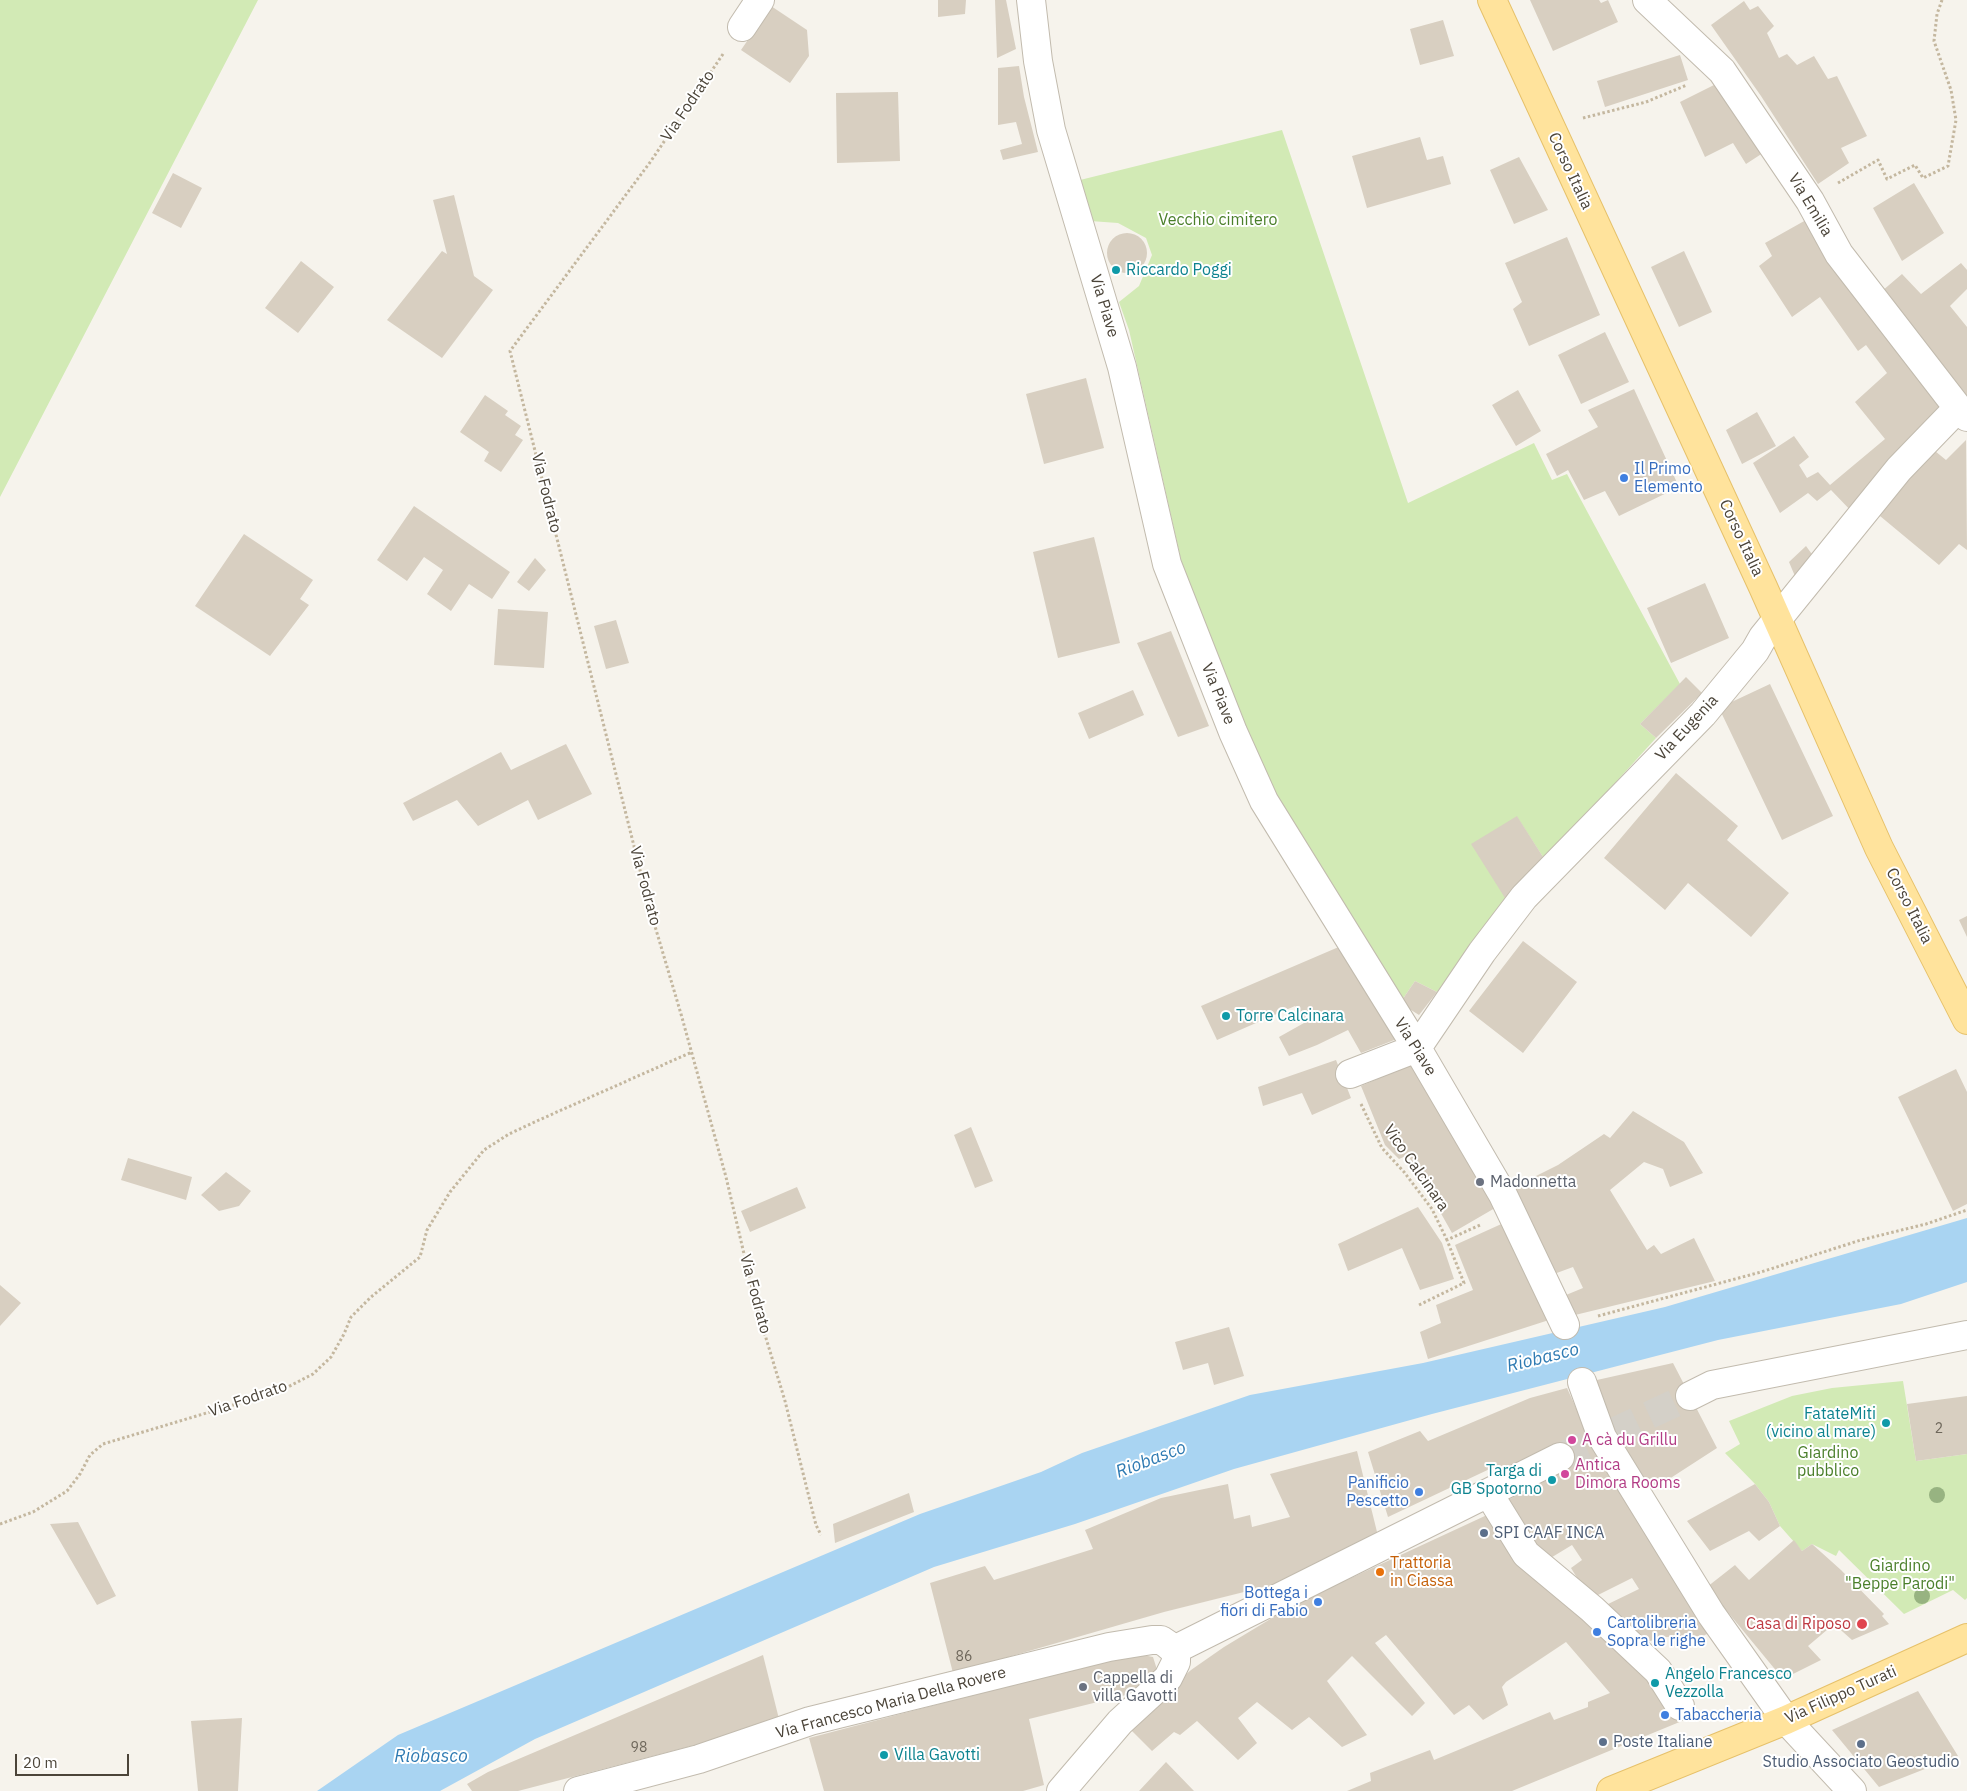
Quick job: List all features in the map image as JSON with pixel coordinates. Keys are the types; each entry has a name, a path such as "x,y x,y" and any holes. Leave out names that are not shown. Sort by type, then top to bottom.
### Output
{"main road":[{"name":"Corso Italia","path":"1492,0 1778,619 1879,848 1967,1020"},
{"name":"Via Filippo Turati","path":"1611,1791 1786,1720 1965,1637"}],"street":[{"path":"742,27 760,0"},
{"name":"Via Piave","path":"1031,0 1038,61 1051,130 1122,367 1167,564 1233,732 1264,801 1417,1048 1503,1195 1565,1325"},
{"name":"Via Emilia","path":"1648,0 1722,71 1810,201 1840,254 1962,412"},
{"name":"Via Eugenia","path":"1417,1048 1482,952 1524,897 1703,714 1899,469 1962,412"},
{"path":"1350,1074 1417,1048"},
{"path":"1690,1396 1712,1385 1967,1336"},
{"path":"1582,1382 1602,1437 1711,1614 1786,1720 1852,1791"},
{"path":"1061,1791 1120,1722 1168,1678 1176,1662 1174,1650 1560,1457"},
{"path":"1489,1494 1526,1554 1592,1609 1658,1671 1680,1706"},
{"name":"Via Francesco Maria Della Rovere","path":"578,1791 699,1760 810,1721 1109,1647 1161,1640 1174,1650"}],"path":[{"path":"1810,201 1878,160 1887,179 1916,165 1923,178 1948,166 1956,120 1951,90 1934,41 1937,14 1942,0"},
{"name":"Via Fodrato","path":"742,27 650,161 510,350 649,906 692,1052 726,1177 756,1305 785,1401 816,1525 821,1535"},
{"path":"1578,119 1646,102 1722,71"},
{"name":"Via Fodrato","path":"0,1524 33,1512 67,1491 80,1474 90,1454 103,1444 280,1391 313,1374 331,1357 352,1317 371,1297 420,1257 427,1230 450,1192 484,1150 510,1134 548,1116 692,1052"},
{"name":"Vico Calcinara","path":"1350,1074 1366,1117 1382,1148 1404,1172 1432,1209 1464,1283 1419,1305"},
{"path":"1565,1325 1761,1272 1861,1240 1926,1224 1967,1210"},
{"path":"1447,1240 1510,1211"}],"green space":[{"path":"0,0 258,0 0,497"},
{"name":"Vecchio cimitero","path":"1282,130 1408,503 1534,443 1552,480 1567,474 1680,684 1640,724 1656,738 1545,860 1517,817 1505,898 1437,992 1415,981 1400,1003 1273,796 1186,582 1129,330 1119,302 1139,286 1152,255 1146,238 1118,223 1090,221 1076,181"},
{"name":"Giardino pubblico","path":"1903,1381 1916,1461 1967,1454 1967,1598 1965,1600 1953,1590 1904,1614 1839,1550 1836,1556 1812,1544 1802,1551 1780,1526 1769,1502 1755,1484 1725,1453 1740,1444 1729,1421 1792,1396 1832,1388"}],"water":[{"name":"Riobasco","path":"1967,1218 1967,1282 1901,1304 1718,1340 1432,1414 1234,1469 1075,1524 934,1567 535,1739 440,1791 317,1791 398,1735 920,1514 1041,1472 1082,1453 1250,1395 1423,1363 1665,1307"}],"building":[{"path":"938,0 966,0 965,14 938,17"},
{"path":"995,0 1006,0 1016,49 997,58"},
{"path":"1530,0 1599,0 1601,3 1608,0 1618,22 1553,51"},
{"path":"1744,1 1750,10 1758,6 1774,26 1767,33 1779,58 1787,54 1797,65 1814,56 1828,79 1837,76 1867,136 1841,148 1849,163 1818,184 1761,96 1711,25"},
{"path":"771,6 807,30 809,56 790,83 741,50"},
{"path":"1443,20 1454,56 1420,65 1410,29"},
{"path":"1680,55 1688,80 1605,107 1597,81"},
{"path":"1019,66 1024,97 1038,152 1003,160 1000,150 1022,144 1016,122 998,125 998,68"},
{"path":"1722,81 1766,151 1746,164 1733,143 1705,157 1680,102"},
{"path":"898,92 900,161 837,163 836,93"},
{"path":"1420,137 1427,160 1443,156 1451,184 1367,208 1352,156"},
{"path":"1519,157 1548,210 1514,224 1490,170"},
{"path":"173,173 202,188 181,228 152,213"},
{"path":"1914,183 1944,233 1902,261 1873,208"},
{"path":"454,195 474,276 493,290 442,358 387,320 442,251 447,254 433,200"},
{"path":"1806,220 1947,408 1855,515 1831,490 1817,501 1808,493 1780,513 1753,463 1794,436 1809,457 1799,465 1807,478 1818,472 1830,485 1885,439 1855,402 1887,373 1866,345 1858,351 1820,297 1792,317 1759,266 1772,256 1765,243"},
{"path":"1127,233 1141,239 1147,253 1141,267 1127,273 1113,267 1107,253 1113,239"},
{"path":"1567,237 1600,315 1529,346 1513,309 1522,302 1505,263"},
{"path":"1684,251 1712,312 1679,327 1651,267"},
{"path":"301,261 334,287 298,333 265,308"},
{"path":"1961,263 1967,270 1967,289 1950,306 1967,327 1967,399 1882,291 1902,274 1921,294"},
{"path":"1605,332 1629,382 1581,404 1558,355"},
{"path":"1086,378 1104,448 1044,464 1026,394"},
{"path":"1634,389 1679,487 1619,516 1605,491 1584,500 1568,470 1557,476 1546,454 1598,427 1588,410"},
{"path":"1518,390 1541,431 1516,446 1492,405"},
{"path":"485,395 508,411 505,415 521,426 515,435 523,440 501,472 484,461 489,452 460,432"},
{"path":"1757,412 1776,446 1742,464 1726,430"},
{"path":"1966,440 1967,550 1959,544 1939,565 1880,516 1908,478 1935,451 1946,460"},
{"path":"414,506 510,572 492,599 469,584 451,611 427,594 443,570 424,557 407,581 377,560"},
{"path":"244,534 313,580 300,599 309,605 270,656 195,606"},
{"path":"1094,537 1120,643 1058,658 1033,552"},
{"path":"1806,546 1814,557 1797,581 1789,562"},
{"path":"535,558 546,570 529,591 517,582"},
{"path":"1705,583 1729,638 1671,663 1647,608"},
{"path":"498,609 548,612 544,668 494,665"},
{"path":"616,620 629,663 606,669 594,626"},
{"path":"1171,631 1209,726 1178,737 1137,643"},
{"path":"1686,677 1702,693 1656,738 1640,724"},
{"path":"1770,684 1833,816 1782,840 1720,710 1723,706"},
{"path":"1133,690 1144,715 1089,739 1078,713"},
{"path":"566,744 592,794 538,820 528,800 478,826 457,800 413,821 403,803 501,752 511,770"},
{"path":"1676,773 1738,826 1727,840 1789,893 1751,937 1688,883 1665,910 1604,858"},
{"path":"1517,816 1545,860 1505,898 1471,844"},
{"path":"1967,916 1967,937 1959,920"},
{"path":"1523,941 1577,982 1523,1053 1469,1011"},
{"path":"1341,946 1402,1037 1361,1053 1348,1030 1289,1056 1279,1037 1304,1023 1295,1006 1217,1040 1201,1006"},
{"path":"1415,981 1437,992 1419,1015 1400,1003"},
{"path":"1336,1060 1351,1098 1312,1115 1302,1093 1263,1106 1258,1087"},
{"path":"1414,1063 1495,1208 1452,1233 1408,1155 1399,1159 1385,1145 1361,1086"},
{"path":"1956,1069 1967,1092 1967,1204 1953,1211 1898,1097"},
{"path":"1633,1111 1684,1142 1703,1173 1670,1187 1663,1169 1644,1162 1610,1190 1647,1250 1654,1245 1661,1254 1694,1238 1715,1281 1575,1315 1566,1295 1583,1288 1573,1267 1554,1274 1508,1190 1558,1165 1604,1134 1610,1138"},
{"path":"971,1127 993,1181 975,1188 954,1135"},
{"path":"128,1158 192,1177 186,1200 121,1180"},
{"path":"226,1172 251,1191 239,1206 219,1211 201,1195"},
{"path":"797,1187 806,1208 750,1232 741,1211"},
{"path":"1418,1207 1442,1243 1454,1279 1420,1290 1402,1248 1348,1271 1338,1244"},
{"path":"1508,1221 1549,1320 1428,1359 1420,1332 1441,1323 1436,1305 1473,1290 1455,1245"},
{"path":"0,1285 21,1303 0,1326"},
{"path":"1229,1327 1244,1376 1214,1385 1208,1363 1183,1370 1175,1342"},
{"path":"1673,1363 1717,1448 1649,1492 1611,1433 1588,1382"},
{"path":"1567,1388 1585,1428 1713,1631 1703,1636 1666,1637 1642,1643 1604,1606 1639,1589 1632,1578 1590,1599 1571,1568 1582,1560 1572,1545 1544,1562 1506,1501 1566,1470 1558,1451 1502,1479 1496,1466 1388,1517 1368,1452 1420,1431 1428,1441 1530,1398"},
{"path":"1967,1396 1967,1454 1916,1461 1907,1404"},
{"path":"1357,1451 1379,1540 1276,1584 1164,1612 953,1673 930,1583 985,1566 994,1580 1093,1549 1085,1530 1161,1498 1228,1484 1234,1519 1250,1515 1252,1527 1290,1517 1270,1474"},
{"path":"1755,1484 1769,1502 1780,1526 1759,1541 1749,1531 1710,1551 1687,1521"},
{"path":"909,1493 914,1512 835,1543 833,1524"},
{"path":"1487,1515 1597,1622 1682,1721 1512,1791 1347,1791 1371,1781 1370,1773 1430,1750 1434,1760 1550,1712 1554,1720 1588,1707 1588,1702 1610,1693 1566,1642 1506,1682 1502,1687 1508,1705 1483,1720 1469,1705 1454,1715 1386,1635 1375,1643 1425,1703 1412,1716 1352,1656 1327,1681 1367,1735 1342,1747 1309,1717 1292,1730 1257,1702 1238,1718 1257,1743 1238,1760 1197,1721 1180,1735 1174,1732 1152,1751 1127,1726 1191,1670 1224,1647 1282,1612"},
{"path":"78,1522 116,1596 97,1605 50,1524"},
{"path":"1794,1540 1802,1551 1812,1544 1841,1570 1884,1614 1882,1616 1889,1624 1852,1640 1834,1624 1808,1646 1821,1660 1783,1679 1707,1587 1735,1565 1749,1580"},
{"path":"1133,1653 1153,1657 1160,1679 1138,1692 1029,1719 1044,1785 1023,1791 824,1791 809,1738"},
{"path":"763,1655 780,1723 518,1791 472,1791 467,1784 488,1772"},
{"path":"1918,1691 1958,1756 1879,1787 1832,1730"},
{"path":"242,1718 238,1791 198,1791 191,1721"},
{"path":"1166,1762 1194,1791 1139,1791"}],"tunnel":[{"path":"1611,1433 1690,1396"},
{"path":"1560,1457 1593,1442"}],"place":[{"name":"Riccardo Poggi","path":"1116,270"},
{"name":"Il Primo Elemento","path":"1624,478"},
{"name":"Torre Calcinara","path":"1226,1016"},
{"name":"Madonnetta","path":"1480,1182"},
{"name":"FatateMiti (vicino al mare)","path":"1886,1423"},
{"name":"A cà du Grillu","path":"1572,1440"},
{"name":"Antica Dimora Rooms","path":"1565,1474"},
{"name":"Targa di GB Spotorno","path":"1552,1480"},
{"name":"Panificio Pescetto","path":"1419,1492"},
{"name":"SPI CAAF INCA","path":"1484,1533"},
{"name":"Trattoria in Ciassa","path":"1380,1572"},
{"name":"Bottega i fiori di Fabio","path":"1318,1602"},
{"name":"Casa di Riposo","path":"1862,1624"},
{"name":"Cartolibreria Sopra le righe","path":"1597,1632"},
{"name":"Angelo Francesco Vezzolla","path":"1655,1683"},
{"name":"Cappella di villa Gavotti","path":"1083,1687"},
{"name":"Tabaccheria","path":"1665,1715"},
{"name":"Poste Italiane","path":"1603,1742"},
{"name":"Studio Associato Geostudio","path":"1861,1744"},
{"name":"Villa Gavotti","path":"884,1755"}],"park label":[{"name":"Giardino \"Beppe Parodi\"","path":"1900,1575"}]}
